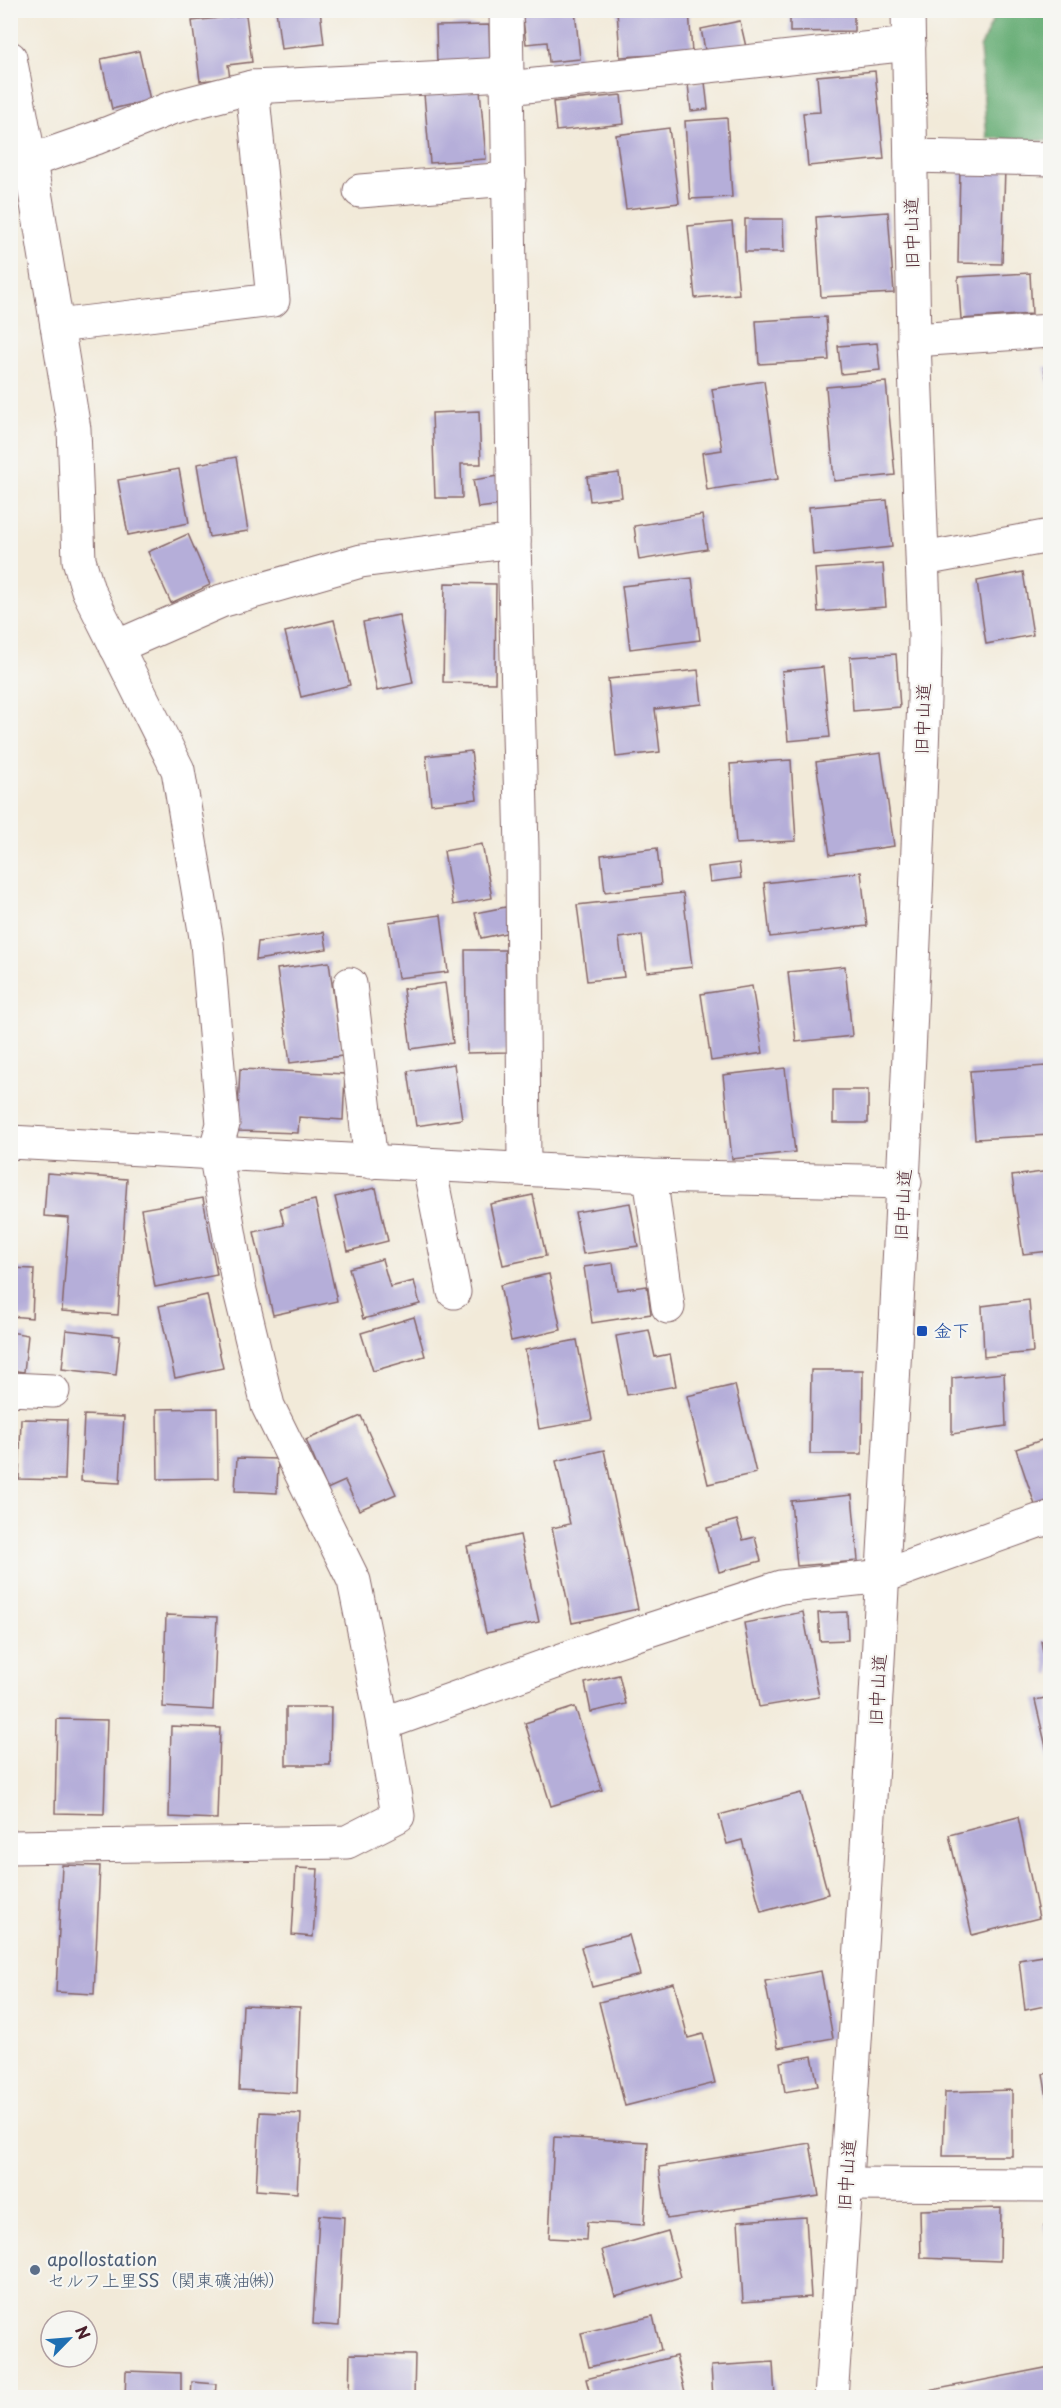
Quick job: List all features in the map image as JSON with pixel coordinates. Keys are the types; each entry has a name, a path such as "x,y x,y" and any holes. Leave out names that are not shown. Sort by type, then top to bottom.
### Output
{"street":[{"path":"506,10 514,541 522,849 524,1169"},
{"name":"旧中山道","path":"831,2397 884,1575 904,1182 924,699 908,10"},
{"path":"30,161 171,108 252,87 507,81 909,44"},
{"path":"10,58 30,161 74,429 79,560 88,590 178,770 207,943 223,1124 215,1152 239,1287 268,1406 354,1581 383,1724 398,1816 346,1842 10,1847"},
{"path":"57,326 273,300 252,87"},
{"path":"911,156 1050,159"},
{"path":"360,191 509,179"},
{"path":"914,340 1050,331"},
{"path":"922,559 1050,536"},
{"path":"116,647 221,601 361,561 514,541"},
{"path":"350,984 371,1162"},
{"path":"10,1142 650,1176 904,1182"},
{"path":"429,1166 454,1292"},
{"path":"650,1176 668,1306"},
{"path":"10,1389 53,1391"},
{"path":"383,1724 612,1642 781,1587 884,1575 1038,1521 1050,1519"},
{"path":"846,2184 1050,2185"}],"green space":[{"path":"997,11 1050,11 1050,141 987,138 980,48"}],"building":[{"path":"276,10 320,10 324,44 281,49"},
{"path":"522,10 575,10 580,59 549,62 547,42 526,44"},
{"path":"617,10 689,10 692,53 620,57"},
{"path":"790,10 854,10 854,31 790,32"},
{"path":"246,15 252,62 228,65 230,78 200,81 192,21"},
{"path":"740,21 746,47 706,55 701,29"},
{"path":"489,25 490,61 437,63 436,26"},
{"path":"139,51 150,100 112,109 101,59"},
{"path":"875,71 884,159 808,166 803,113 820,112 817,76"},
{"path":"705,82 708,109 691,111 688,84"},
{"path":"480,90 486,159 430,163 424,94"},
{"path":"621,95 624,124 556,131 553,102"},
{"path":"727,118 732,197 690,199 685,121"},
{"path":"669,128 679,203 626,209 616,135"},
{"path":"960,167 1005,168 1002,264 958,263"},
{"path":"888,212 894,293 821,297 816,217"},
{"path":"745,219 783,219 784,252 745,252"},
{"path":"732,222 739,294 695,298 688,226"},
{"path":"1030,273 1032,314 961,319 958,277"},
{"path":"826,317 829,360 759,364 756,321"},
{"path":"877,343 880,370 841,374 838,346"},
{"path":"1050,366 1050,393 1044,367"},
{"path":"764,381 778,479 707,490 702,453 722,450 712,389"},
{"path":"886,382 895,475 834,481 826,387"},
{"path":"479,411 481,464 461,464 462,498 435,498 432,413"},
{"path":"236,457 248,531 209,537 197,464"},
{"path":"179,469 189,523 128,535 118,480"},
{"path":"619,473 622,497 590,501 587,477"},
{"path":"498,476 501,505 478,508 473,480"},
{"path":"887,500 892,547 813,555 809,507"},
{"path":"702,515 707,549 639,560 634,526"},
{"path":"188,534 210,585 171,603 148,552"},
{"path":"883,564 886,607 818,612 815,569"},
{"path":"1023,572 1033,635 986,644 977,581"},
{"path":"692,578 700,640 630,649 622,586"},
{"path":"445,583 496,584 495,683 443,682"},
{"path":"399,615 413,683 377,691 363,622"},
{"path":"334,620 350,685 301,697 285,632"},
{"path":"896,654 900,707 853,711 850,657"},
{"path":"823,667 830,737 788,741 782,671"},
{"path":"698,670 702,704 655,709 660,752 616,757 608,679"},
{"path":"471,751 477,799 431,804 426,756"},
{"path":"881,753 894,846 830,855 816,762"},
{"path":"791,760 796,841 736,844 730,764"},
{"path":"482,844 492,898 453,905 444,851"},
{"path":"657,848 661,885 605,892 601,855"},
{"path":"739,863 741,878 710,882 708,867"},
{"path":"861,872 867,926 770,937 764,883"},
{"path":"683,893 692,967 647,972 642,935 619,938 624,977 587,981 577,905"},
{"path":"506,907 511,932 481,938 475,913"},
{"path":"441,915 448,972 398,978 389,922"},
{"path":"324,932 327,949 256,960 258,942"},
{"path":"465,950 505,950 507,1052 467,1053"},
{"path":"329,962 342,1056 290,1063 277,969"},
{"path":"845,966 852,1036 796,1042 788,972"},
{"path":"445,983 453,1043 411,1049 403,989"},
{"path":"752,986 763,1053 711,1061 701,994"},
{"path":"454,1064 462,1119 416,1126 408,1071"},
{"path":"1046,1066 1050,1135 975,1139 970,1071"},
{"path":"785,1068 795,1152 732,1159 723,1075"},
{"path":"240,1069 345,1074 343,1120 299,1117 298,1133 237,1131"},
{"path":"833,1090 868,1090 868,1123 833,1123"},
{"path":"1050,1171 1050,1251 1023,1254 1012,1176"},
{"path":"47,1173 127,1179 118,1315 62,1311 69,1218 44,1216"},
{"path":"376,1188 388,1241 348,1251 335,1197"},
{"path":"533,1195 546,1256 503,1265 490,1204"},
{"path":"203,1198 217,1275 155,1287 141,1209"},
{"path":"315,1200 337,1301 273,1315 254,1232 284,1225 280,1208"},
{"path":"630,1203 638,1246 583,1254 575,1212"},
{"path":"382,1259 390,1287 414,1281 420,1304 363,1319 349,1268"},
{"path":"613,1263 617,1290 647,1286 651,1314 592,1323 584,1267"},
{"path":"1050,1265 1050,1310 1049,1310 1044,1267"},
{"path":"10,1268 34,1269 32,1318 10,1316"},
{"path":"549,1274 561,1330 511,1341 500,1285"},
{"path":"207,1295 223,1368 175,1378 159,1306"},
{"path":"1029,1300 1033,1352 984,1357 982,1306"},
{"path":"414,1317 425,1356 373,1371 361,1333"},
{"path":"66,1330 120,1336 116,1375 62,1369"},
{"path":"649,1330 655,1357 670,1354 676,1386 627,1395 616,1336"},
{"path":"10,1332 28,1335 24,1372 10,1370"},
{"path":"577,1340 592,1420 539,1429 525,1350"},
{"path":"811,1370 863,1370 862,1454 810,1454"},
{"path":"1004,1373 1006,1426 952,1434 952,1378"},
{"path":"735,1385 756,1473 708,1484 687,1396"},
{"path":"217,1408 218,1478 158,1479 157,1409"},
{"path":"84,1415 124,1417 120,1483 81,1481"},
{"path":"361,1416 396,1494 359,1510 345,1481 327,1489 306,1440"},
{"path":"21,1419 67,1420 65,1480 19,1479"},
{"path":"1050,1437 1050,1500 1035,1505 1016,1449"},
{"path":"604,1450 638,1609 572,1623 552,1528 570,1524 556,1461"},
{"path":"237,1458 278,1459 277,1493 235,1491"},
{"path":"852,1495 858,1561 797,1566 791,1501"},
{"path":"737,1520 743,1540 755,1537 761,1561 719,1572 707,1528"},
{"path":"520,1535 539,1622 486,1633 467,1546"},
{"path":"803,1612 819,1697 759,1707 744,1623"},
{"path":"847,1612 848,1640 820,1641 818,1613"},
{"path":"166,1615 217,1617 213,1710 163,1707"},
{"path":"1050,1639 1050,1674 1047,1674 1041,1641"},
{"path":"619,1675 626,1704 591,1712 585,1683"},
{"path":"1050,1697 1050,1764 1035,1700"},
{"path":"286,1707 331,1707 330,1765 286,1765"},
{"path":"575,1707 602,1790 551,1806 525,1723"},
{"path":"57,1719 107,1720 104,1814 55,1813"},
{"path":"171,1726 220,1728 217,1819 169,1817"},
{"path":"801,1793 828,1894 761,1912 742,1840 727,1844 719,1815"},
{"path":"1018,1817 1039,1918 972,1935 949,1835"},
{"path":"62,1865 100,1866 94,1994 56,1992"},
{"path":"296,1868 318,1869 313,1937 292,1935"},
{"path":"629,1935 640,1975 592,1987 581,1947"},
{"path":"1050,1955 1050,2005 1025,2010 1019,1960"},
{"path":"821,1971 833,2038 778,2048 765,1981"},
{"path":"674,1983 688,2038 703,2034 715,2083 625,2106 599,2002"},
{"path":"243,2005 300,2007 297,2093 239,2090"},
{"path":"812,2056 818,2086 785,2092 780,2062"},
{"path":"1050,2073 1050,2110 1049,2110 1043,2074"},
{"path":"1012,2090 1012,2156 943,2156 945,2092"},
{"path":"260,2112 301,2114 297,2193 256,2190"},
{"path":"554,2137 648,2142 644,2225 587,2222 586,2240 549,2238"},
{"path":"810,2143 819,2196 667,2219 659,2167"},
{"path":"1001,2208 1000,2261 921,2258 920,2210"},
{"path":"319,2215 344,2217 339,2326 313,2324"},
{"path":"806,2217 811,2297 743,2302 738,2221"},
{"path":"1050,2224 1050,2249 1044,2225"},
{"path":"668,2231 681,2277 615,2296 602,2250"},
{"path":"653,2316 661,2350 589,2367 581,2333"},
{"path":"10,2329 18,2363 10,2365"},
{"path":"350,2354 415,2355 414,2398 349,2398"},
{"path":"676,2356 686,2396 591,2398 586,2379"},
{"path":"773,2362 775,2398 713,2398 711,2366"},
{"path":"1050,2367 1050,2398 902,2398 902,2396"},
{"path":"126,2371 181,2373 181,2398 125,2398"},
{"path":"192,2382 216,2384 215,2398 191,2398"}],"place":[{"name":"金下","path":"922,1331"},
{"name":"apollostation セルフ上里SS（関東礦油㈱）","path":"35,2270"}]}
